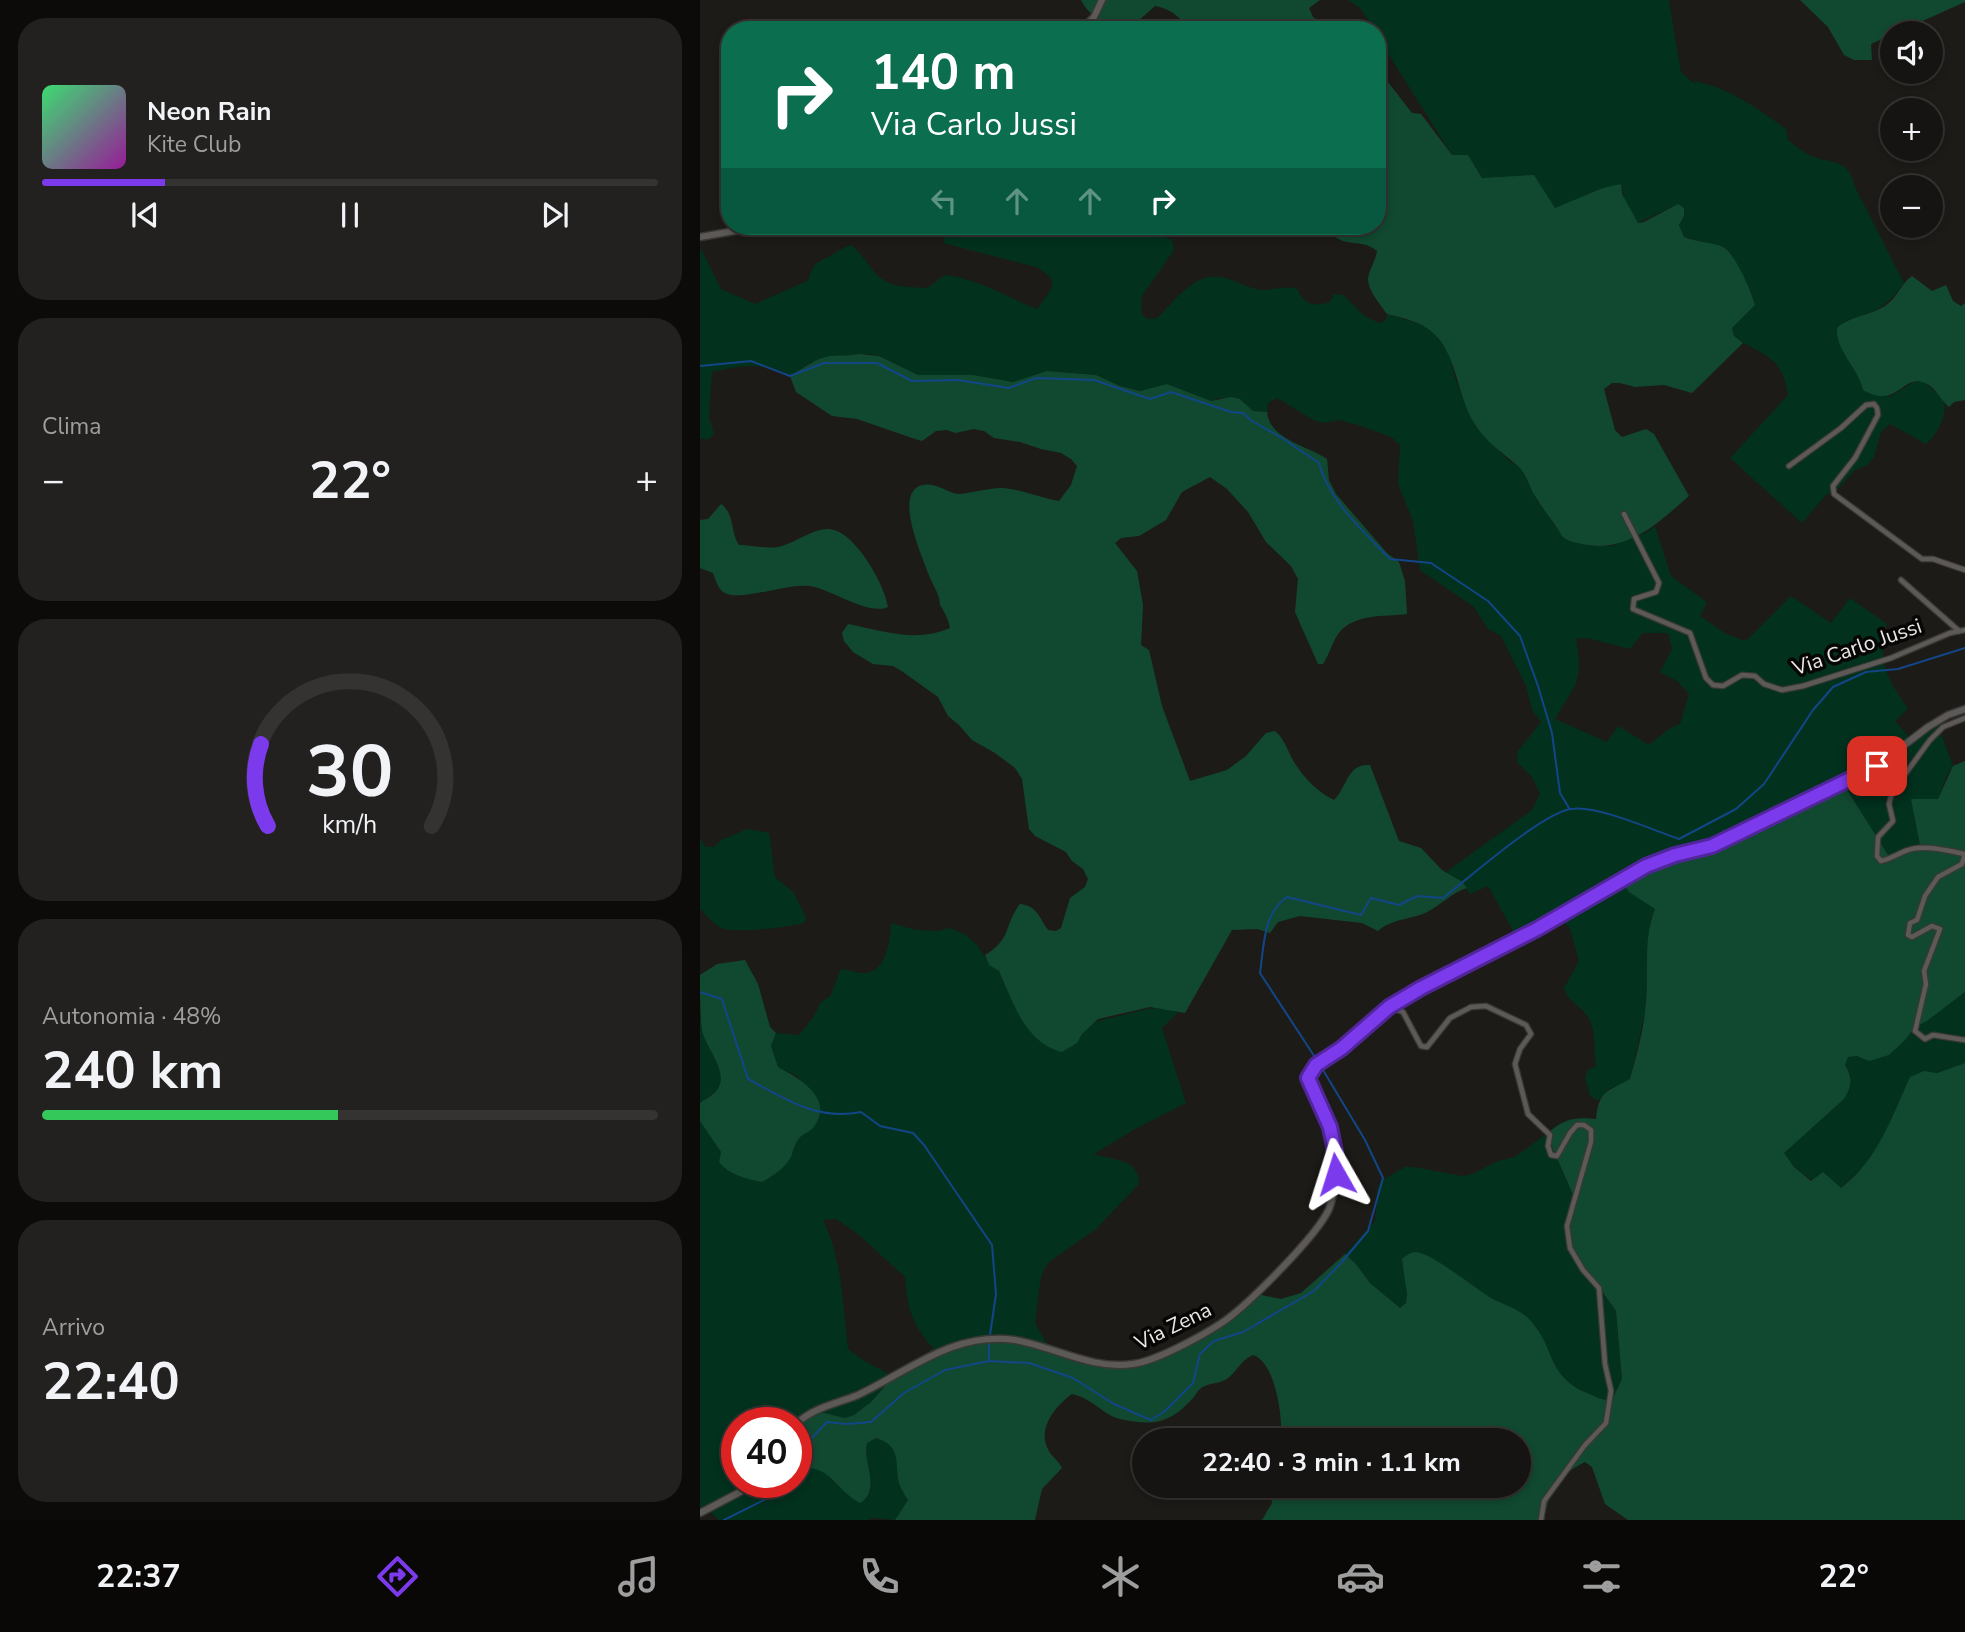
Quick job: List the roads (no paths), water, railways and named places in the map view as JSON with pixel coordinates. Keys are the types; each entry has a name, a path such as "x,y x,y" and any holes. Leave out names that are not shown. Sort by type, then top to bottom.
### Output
{"street":[{"path":"1090,21 1102,0"},
{"path":"700,237 721,233"},
{"path":"1789,466 1842,428 1866,405 1874,404 1878,415 1855,458 1833,486 1834,494 1922,559 1933,559 1965,570"},
{"name":"Via Carlo Jussi","path":"1625,514 1659,583 1656,592 1634,599 1633,609 1690,633 1706,678 1713,685 1723,686 1742,675 1755,676 1764,684 1782,690 1802,686 1891,658 1962,630"},
{"path":"1901,580 1962,630"},
{"path":"1389,1007 1537,929 1646,866 1675,855 1712,846 1831,790 1877,766 1928,727 1965,709"},
{"path":"1965,718 1943,727 1930,740 1892,792 1889,804 1893,821 1878,837 1877,856 1881,861 1891,859 1911,848 1965,854 1962,864 1938,877 1925,896 1917,920 1910,923 1908,935 1912,937 1932,926 1940,929 1924,971 1926,984 1915,1031 1925,1039 1933,1035 1965,1040"},
{"path":"1389,1007 1404,1012 1421,1046 1427,1046 1450,1018 1471,1007 1486,1006 1526,1025 1531,1034 1520,1049 1515,1064 1528,1114 1550,1135 1548,1146 1551,1156 1557,1156 1577,1125 1584,1125 1591,1130 1591,1142 1567,1226 1570,1248 1583,1270 1599,1288 1605,1364 1611,1391 1606,1423 1585,1445 1544,1501 1541,1520"},
{"name":"Via Zena","path":"812,1411 859,1394 934,1352 961,1343 980,1339 1005,1339 1032,1344 1098,1364 1135,1364 1163,1353 1221,1323 1283,1266 1317,1228 1330,1208 1336,1156 1330,1127 1308,1078 1319,1063 1389,1007"},
{"path":"700,1513 729,1498"}],"waterway":[{"path":"700,366 751,361 790,376 824,363 877,363 912,381 958,380 1009,388 1036,378 1094,380 1150,399 1171,392 1231,412 1243,413 1319,463 1339,503 1390,559 1431,563 1488,601 1520,636 1552,733 1560,793 1569,808"},
{"path":"812,1438 827,1422 871,1422 904,1393 945,1370 989,1361 1029,1363 1073,1378 1114,1404 1151,1420 1165,1411 1193,1383 1200,1354 1214,1341 1243,1332 1314,1291 1341,1263 1368,1231 1383,1178 1365,1140 1260,973 1269,921 1273,912 1287,897 1361,915 1371,898 1399,905 1417,896 1443,898 1542,822 1571,809 1610,814 1679,839 1736,809 1764,784 1813,710 1833,687 1866,672 1898,669 1965,648"},
{"path":"700,992 722,999 748,1079 788,1101 816,1111 845,1114 861,1112 880,1126 913,1133 924,1145 992,1245 996,1294 990,1335"},
{"path":"989,1343 989,1360"},
{"path":"724,1520 768,1498"}]}
